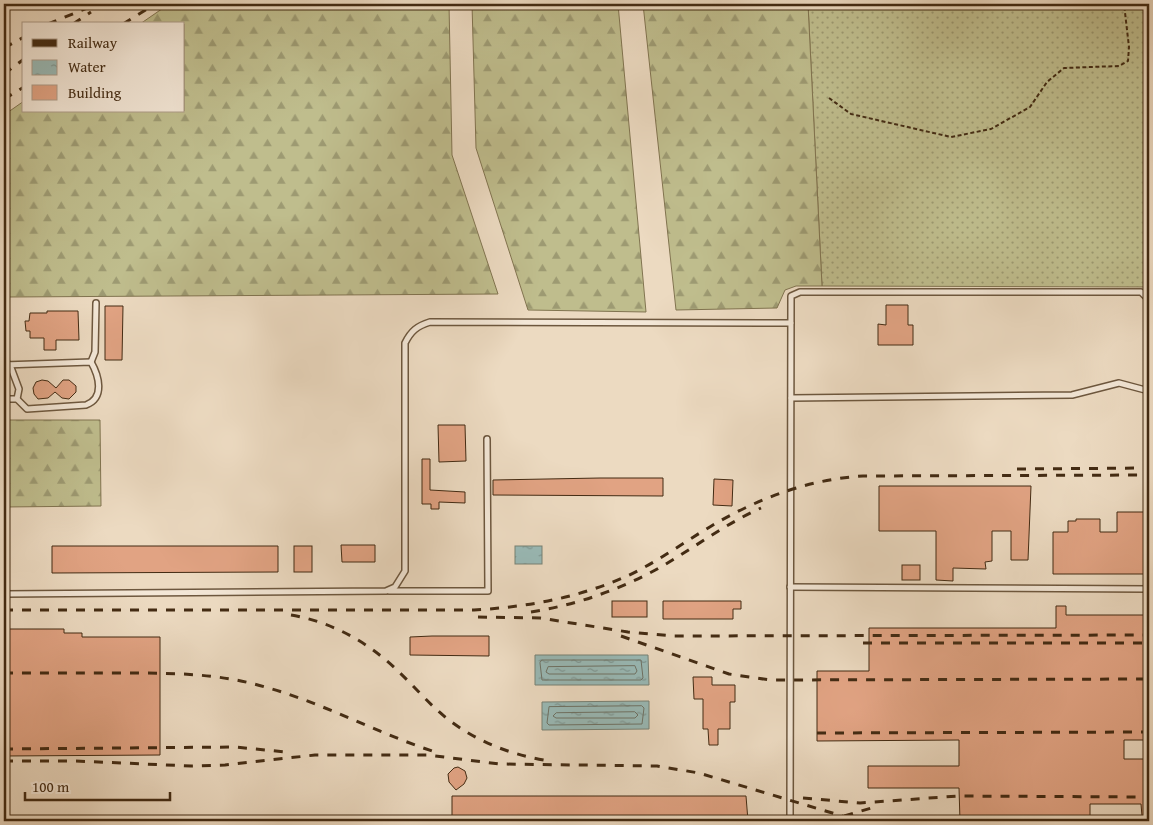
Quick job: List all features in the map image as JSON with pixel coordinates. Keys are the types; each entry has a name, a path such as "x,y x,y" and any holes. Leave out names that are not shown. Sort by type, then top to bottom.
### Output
{"lane":[{"path":"790,821 791,296 800,292 1141,292 1149,300"},
{"path":"4,399 16,399 27,410 86,405 92,402 98,395 99,381 91,362 95,352 96,302"},
{"path":"386,591 395,586 405,571 405,344 410,334 418,326 430,322 791,324"},
{"path":"16,399 20,389 7,365 91,362"},
{"path":"791,398 1072,395 1119,383 1149,391"},
{"path":"4,594 488,591 487,439"},
{"path":"790,587 1149,588"}],"path":[{"path":"829,98 851,114 951,137 991,129 1030,107 1046,82 1064,68 1119,66 1128,61 1129,47 1124,4"}],"green space":[{"path":"169,4 449,4 452,155 498,294 8,297 6,355 4,355 4,115 22,102 22,112 185,112 185,22 143,22"},
{"path":"472,4 618,4 646,312 528,310 476,148"},
{"path":"643,4 808,4 822,286 796,286 785,290 777,308 676,310"},
{"path":"808,4 1149,4 1149,287 822,286"},
{"path":"4,420 100,420 101,506 4,507"}],"water":[{"path":"515,546 542,546 542,564 515,564"},
{"path":"535,655 648,655 649,685 535,685"},
{"path":"649,701 649,729 542,730 542,702"}],"building":[{"path":"886,305 908,305 908,325 913,325 913,345 878,345 878,324 886,325"},
{"path":"105,306 123,306 122,360 105,360"},
{"path":"47,311 78,311 79,340 56,340 56,350 44,350 44,338 30,338 30,331 26,331 25,321 29,321 30,313 47,313"},
{"path":"63,380 69,380 76,386 76,392 69,399 62,398 55,392 48,398 38,399 34,394 33,388 36,382 48,381 56,388"},
{"path":"438,425 465,425 466,461 439,462"},
{"path":"422,459 430,459 430,490 465,492 465,503 439,502 439,509 431,509 431,504 422,504"},
{"path":"663,478 663,496 493,495 493,480"},
{"path":"714,479 733,480 732,506 713,505"},
{"path":"879,486 1031,486 1028,560 1011,560 1011,531 992,531 992,561 985,562 986,569 953,568 953,581 936,580 936,531 879,531"},
{"path":"1117,512 1149,512 1149,574 1053,574 1053,532 1068,532 1068,521 1100,519 1100,532 1117,532"},
{"path":"341,545 375,545 375,562 342,562"},
{"path":"52,546 278,546 278,572 52,573"},
{"path":"294,546 312,546 312,572 294,572"},
{"path":"902,565 920,565 920,580 902,580"},
{"path":"612,601 647,601 647,617 612,617"},
{"path":"663,601 741,601 741,609 733,609 733,619 663,619"},
{"path":"1056,606 1066,606 1066,615 1149,615 1149,740 1124,740 1124,759 1149,759 1149,816 1142,816 1141,804 1090,804 1090,821 960,821 959,788 868,788 868,766 959,766 959,740 817,741 817,671 869,671 869,628 1056,628"},
{"path":"4,629 64,629 64,633 82,633 82,637 160,637 160,755 4,756"},
{"path":"489,636 489,656 410,655 410,637"},
{"path":"693,677 712,677 712,685 735,685 735,702 730,702 730,729 718,729 718,745 709,745 708,729 703,729 703,699 694,699"},
{"path":"458,767 465,771 467,778 464,784 456,790 449,782 448,774"},
{"path":"452,796 746,796 748,821 452,821"}],"railway":[{"path":"53,22 97,4"},
{"path":"126,22 155,4"},
{"path":"76,22 91,12"},
{"path":"4,48 22,38"},
{"path":"4,74 22,60"},
{"path":"4,99 22,88"},
{"path":"1017,469 1149,468"},
{"path":"4,610 474,610 513,607 589,591 625,577 748,506 785,492 824,481 863,476 1149,475"},
{"path":"531,612 581,601 628,583 659,568 722,529 761,508"},
{"path":"291,615 335,628 362,642 405,678 445,717 474,736 508,751 544,760"},
{"path":"478,617 540,618 628,632 674,636 1149,635"},
{"path":"621,636 729,674 770,680 1149,679"},
{"path":"863,643 1149,643"},
{"path":"4,673 158,673 212,676 248,682 308,701 432,751"},
{"path":"817,733 1149,732"},
{"path":"4,749 235,747 286,752"},
{"path":"4,761 76,761 191,766 225,765 315,755 428,755 499,764 657,766 699,773 859,821"},
{"path":"803,798 860,803 958,796 1149,797"},
{"path":"827,821 875,807"}]}
